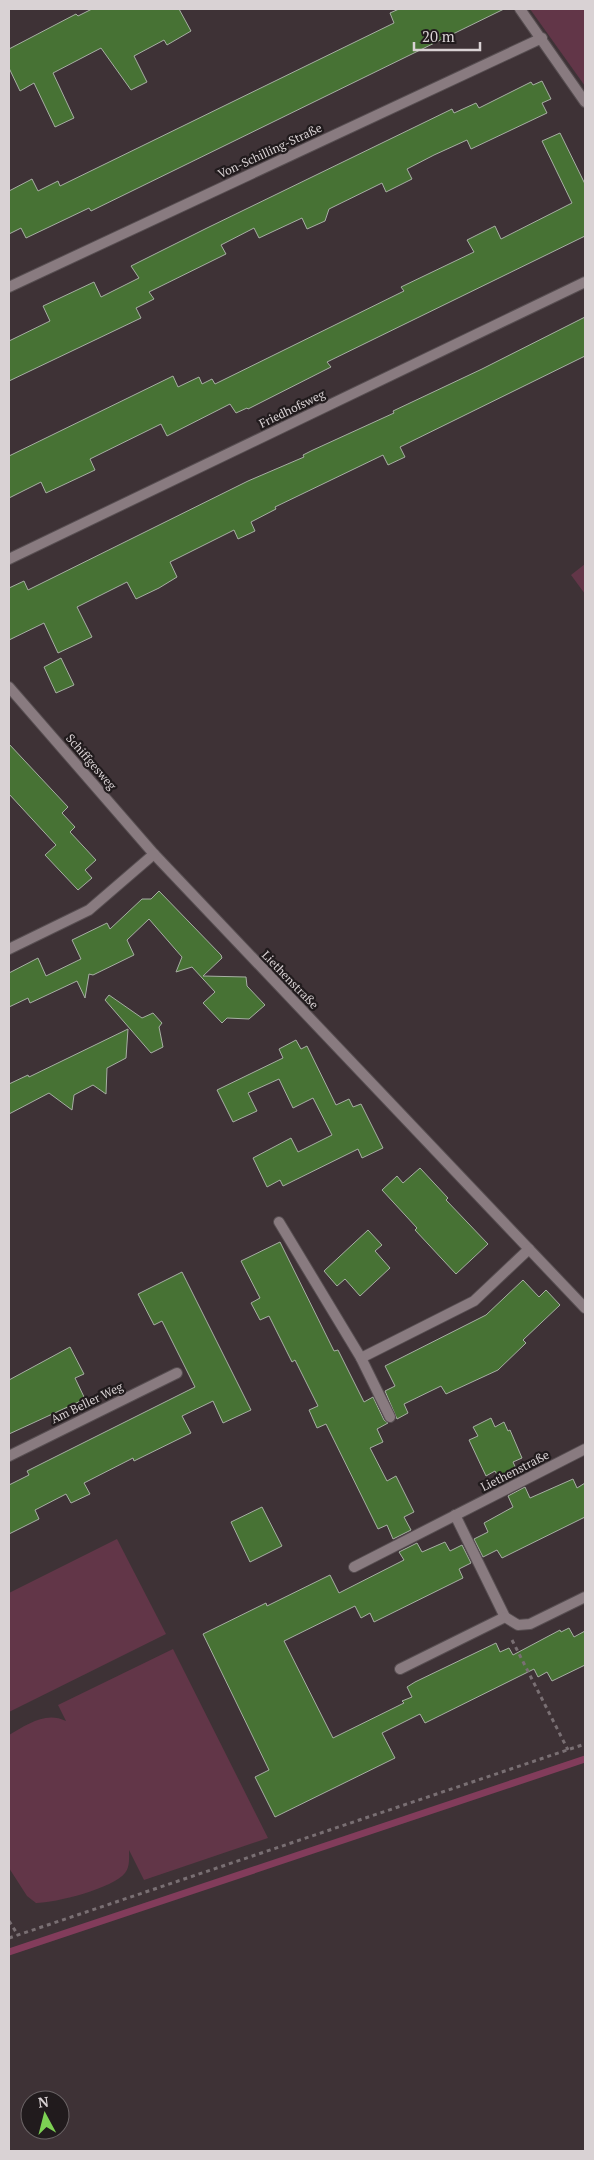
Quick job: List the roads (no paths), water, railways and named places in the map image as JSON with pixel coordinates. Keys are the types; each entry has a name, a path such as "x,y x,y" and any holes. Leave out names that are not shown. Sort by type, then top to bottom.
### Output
{"street":[{"path":"520,9 585,102"},
{"name":"Von-Schilling-Straße","path":"9,287 542,38"},
{"name":"Friedhofsweg","path":"9,559 585,282"},
{"name":"Schiffgesweg","path":"9,687 154,854"},
{"path":"9,949 89,910 154,854"},
{"name":"Liethenstraße","path":"154,854 585,1308"},
{"path":"280,1222 361,1358 390,1417"},
{"path":"361,1358 474,1301 529,1249"},
{"name":"Am Beller Weg","path":"9,1456 177,1373"},
{"name":"Liethenstraße","path":"354,1567 585,1449"},
{"path":"455,1515 503,1618 518,1625 530,1624 585,1597"},
{"path":"400,1669 503,1618"}],"waterway":[{"path":"9,1952 585,1759"}]}
